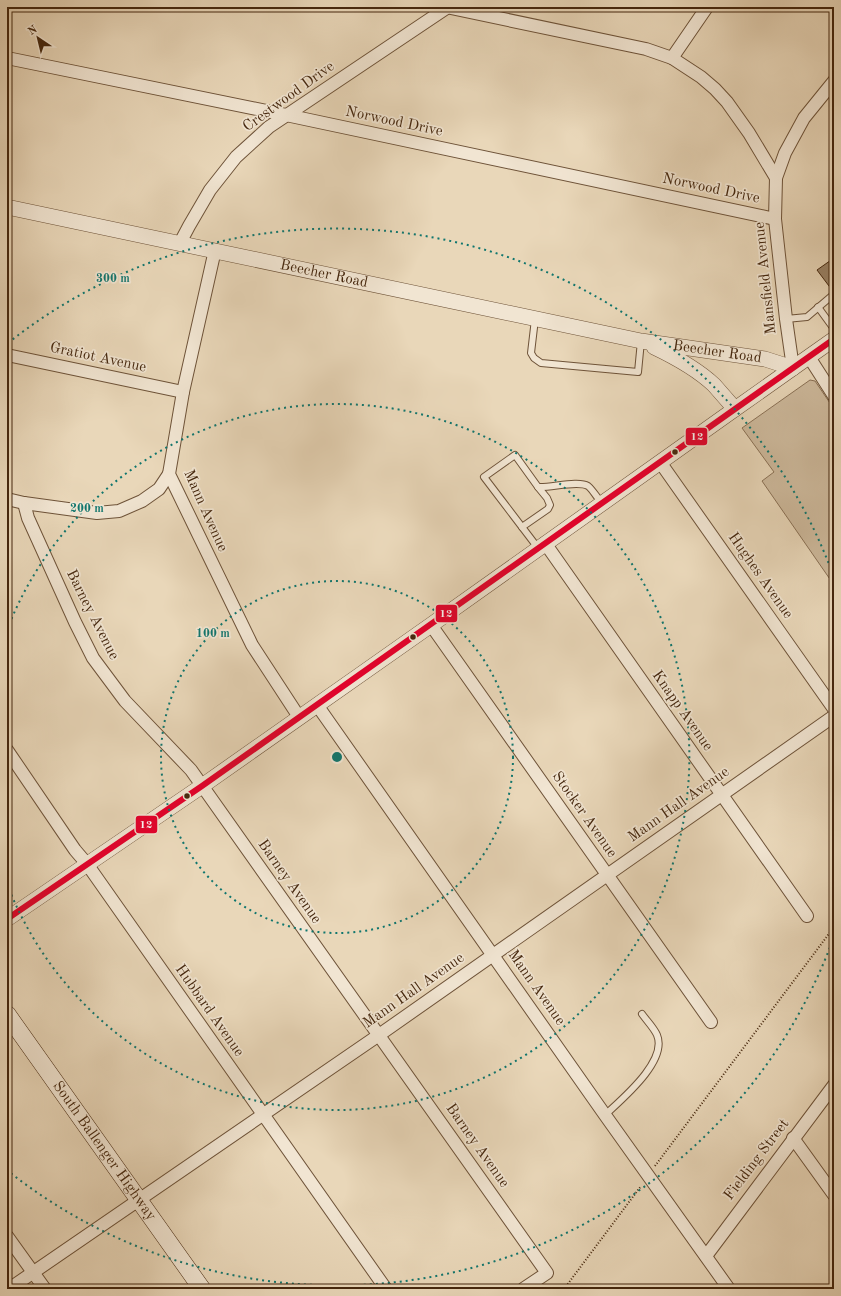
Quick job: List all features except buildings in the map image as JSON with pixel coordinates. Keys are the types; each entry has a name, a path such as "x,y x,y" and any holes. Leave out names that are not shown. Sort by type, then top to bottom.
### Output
{"main road":[{"name":"South Ballenger Highway","path":"7,1014 138,1201 202,1289"}],"street":[{"path":"447,7 646,49 672,58 701,77 727,102 749,133 776,178"},
{"name":"Crestwood Drive","path":"180,243 188,226 210,190 236,158 269,127 447,7"},
{"path":"672,58 707,7"},
{"name":"Norwood Drive","path":"7,58 775,218"},
{"name":"Mansfield Avenue","path":"793,368 775,218 776,178 785,152 804,118 834,81"},
{"name":"Beecher Road","path":"7,207 641,341 765,359 793,368"},
{"name":"Mann Avenue","path":"215,250 183,392 169,474 252,645 299,717"},
{"path":"7,919 202,786 834,339"},
{"name":"Beecher Road","path":"641,341 671,355 713,384 734,409"},
{"name":"Gratiot Avenue","path":"7,355 183,392"},
{"path":"809,357 834,396"},
{"name":"Hughes Avenue","path":"660,462 834,709"},
{"path":"7,499 24,503 97,513 120,511 142,502 159,489 169,474"},
{"name":"Barney Avenue","path":"24,503 28,518 93,658 125,701 190,770 202,786 547,1273 523,1289"},
{"name":"Knapp Avenue","path":"541,546 808,916"},
{"name":"Stocker Avenue","path":"431,625 711,1022"},
{"name":"Mann Avenue","path":"317,705 605,1115 730,1289"},
{"name":"Mann Hall Avenue","path":"9,1289 379,1035 834,716"},
{"name":"Hubbard Avenue","path":"7,750 75,850 87,864 386,1289"},
{"name":"Fielding Street","path":"706,1256 834,1085"},
{"path":"793,1138 834,1195"},
{"path":"7,1236 45,1289"}],"lane":[{"path":"786,319 807,317 818,306 834,294"},
{"path":"818,306 834,329"},
{"path":"535,319 531,352 534,358 541,363 638,372 641,341"},
{"path":"522,527 548,509 550,505 547,498 515,455 484,477 522,527 541,546"},
{"path":"538,487 547,488 577,483 586,485 602,503"},
{"path":"605,1115 636,1085 651,1066 659,1049 657,1035 642,1014"}],"path":[{"path":"654,1168 834,927"},
{"path":"564,1289 642,1183"}],"shaded area":[{"path":"810,380 815,381 834,409 834,585 762,481 774,472 742,428"}],"transit line":[{"name":"12","path":"7,919 202,786 834,339"}]}
